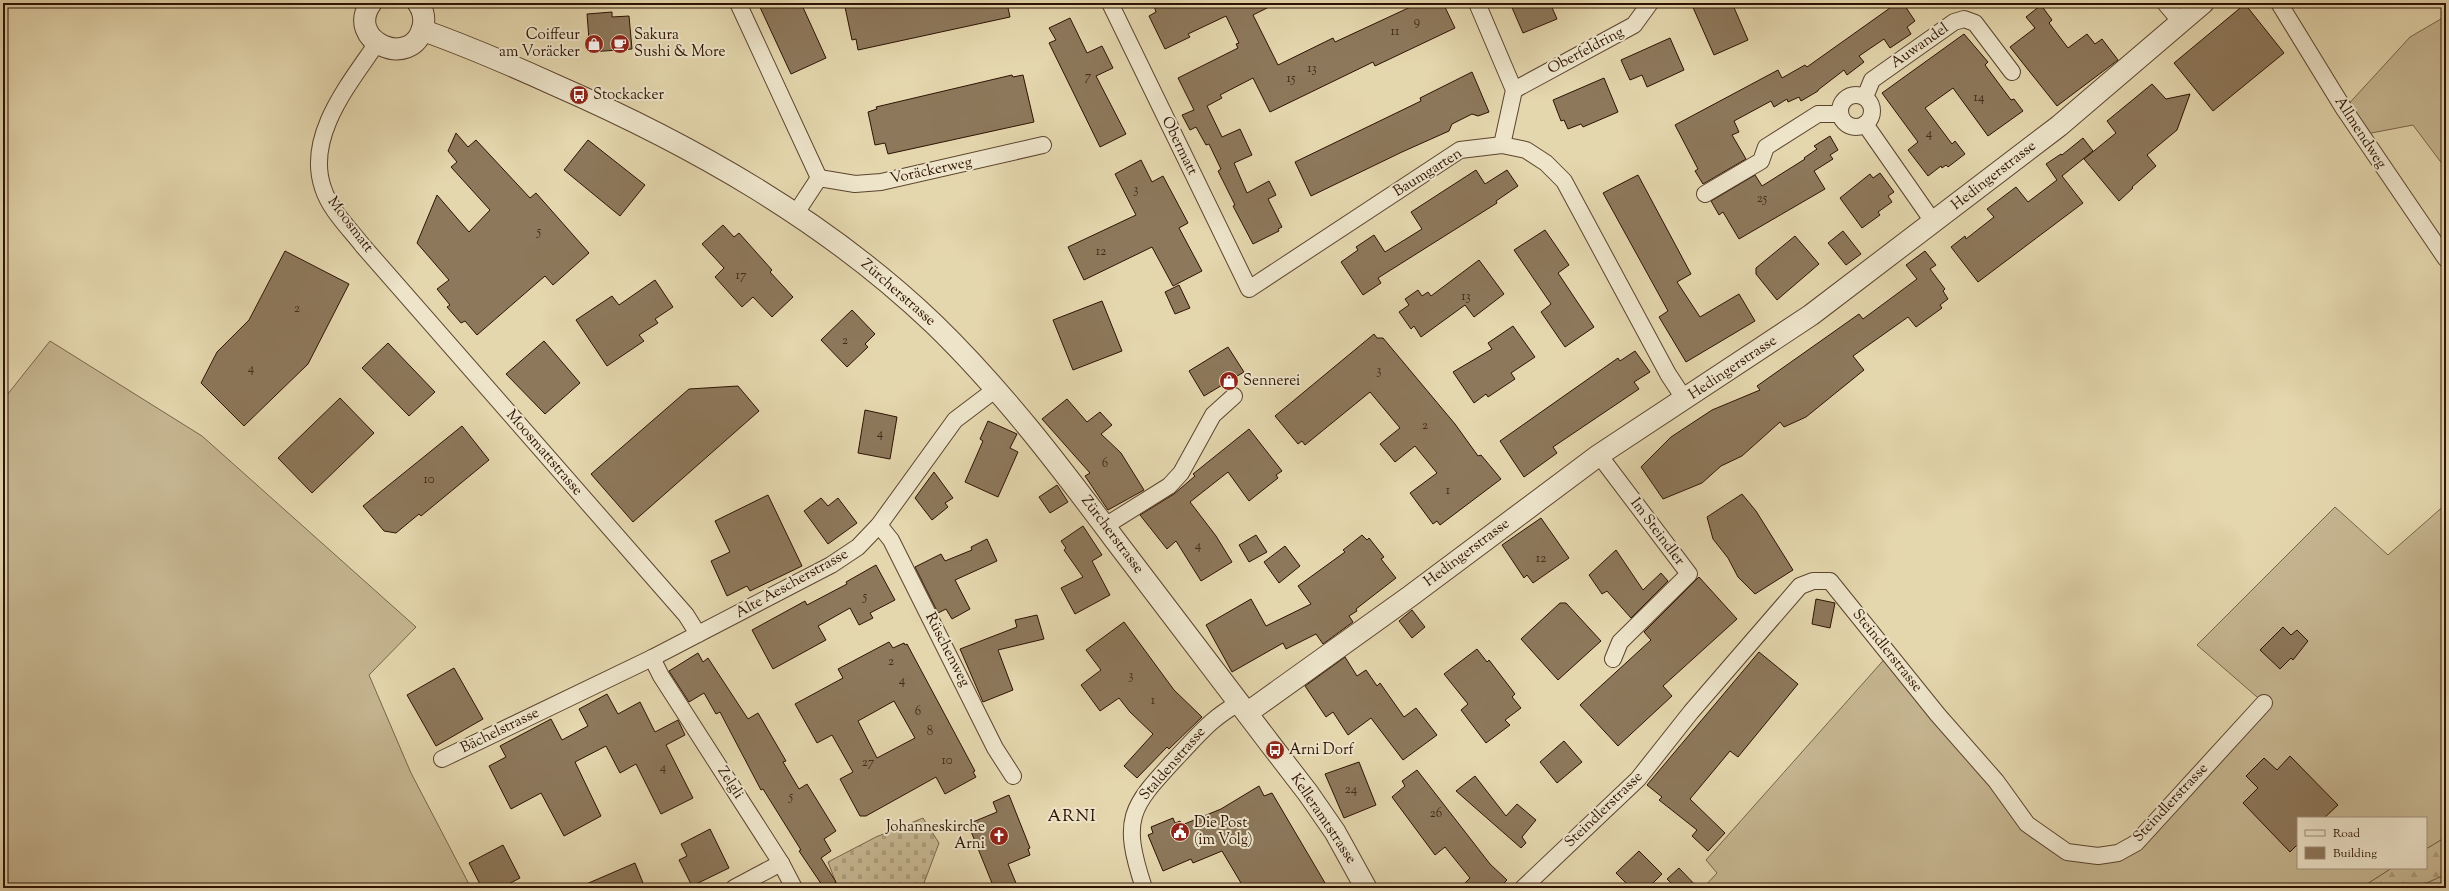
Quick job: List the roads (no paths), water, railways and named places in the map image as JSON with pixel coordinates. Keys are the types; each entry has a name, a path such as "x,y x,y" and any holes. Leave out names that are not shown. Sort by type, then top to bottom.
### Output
{"street":[{"path":"368,4 366,12 366,27 377,43 383,47 399,49 413,43 422,30 423,14 418,3"},
{"path":"738,3 819,178 796,213"},
{"name":"Obermatt","path":"1110,3 1249,289"},
{"path":"1477,3 1514,90 1502,145"},
{"name":"Oberfeldring","path":"1514,90 1634,25 1650,3"},
{"path":"2165,3 2181,22"},
{"name":"Hedingerstrasse","path":"1243,708 1409,597 1599,455 1685,400 1811,315 1934,223 2059,126 2203,3"},
{"name":"Allmendweg","path":"2279,3 2344,109 2446,259"},
{"name":"Auwandel","path":"1865,97 1872,80 1954,22 1964,19 1975,23 2012,72"},
{"name":"Zürcherstrasse","path":"422,30 506,63 616,112 745,181 796,213 881,277 933,323 996,389 1062,469 1243,708"},
{"name":"Moosmatt","path":"377,43 329,117 322,143 320,163 323,188 336,212 363,246 388,272"},
{"path":"1854,94 1865,97 1872,110 1869,120 1861,126 1850,126 1840,114 1842,104 1849,96 1854,94"},
{"path":"1705,194 1761,161 1766,147 1818,114 1840,114"},
{"path":"1865,124 1934,223"},
{"name":"Voräckerweg","path":"819,178 855,184 881,182 1043,145"},
{"name":"Baumgarten","path":"1249,289 1460,150 1502,145 1526,150 1546,163 1564,181 1668,374 1685,400"},
{"name":"Moosmattstrasse","path":"388,272 686,615 698,634"},
{"name":"Alte Aescherstrasse","path":"558,703 652,658 830,565 858,547 879,525 955,420 996,389"},
{"path":"1105,526 1169,486 1181,473 1213,415 1234,396"},
{"name":"Im Steindler","path":"1599,455 1689,574 1620,642 1613,659"},
{"name":"Rüschenweg","path":"879,525 891,540 995,748 1013,776"},
{"name":"Steindlerstrasse","path":"1523,888 1638,779 1691,712 1800,586 1813,581 1830,581 1938,715 1996,781 2027,824 2067,852 2098,856 2118,853 2136,843 2264,703"},
{"name":"Zelgli","path":"652,658 661,676 781,864 794,888"},
{"name":"Bächelstrasse","path":"442,759 558,703"},
{"name":"Staldenstrasse","path":"1144,888 1135,861 1131,836 1138,804 1149,787 1210,722 1243,708"},
{"name":"Kelleramtstrasse","path":"1243,708 1335,832 1366,888"},
{"path":"734,888 781,864"}],"place":[{"name":"Coiffeur am Voräcker","path":"594,44"},
{"name":"Sakura Sushi & More","path":"620,44"},
{"name":"Stockacker","path":"579,95"},
{"name":"Sennerei","path":"1229,381"},
{"name":"Arni Dorf","path":"1275,750"},
{"name":"Die Post (im Volg)","path":"1180,832"},
{"name":"Johanneskirche Arni","path":"999,836"}],"district":[{"name":"ARNI","path":"1072,817"}]}
